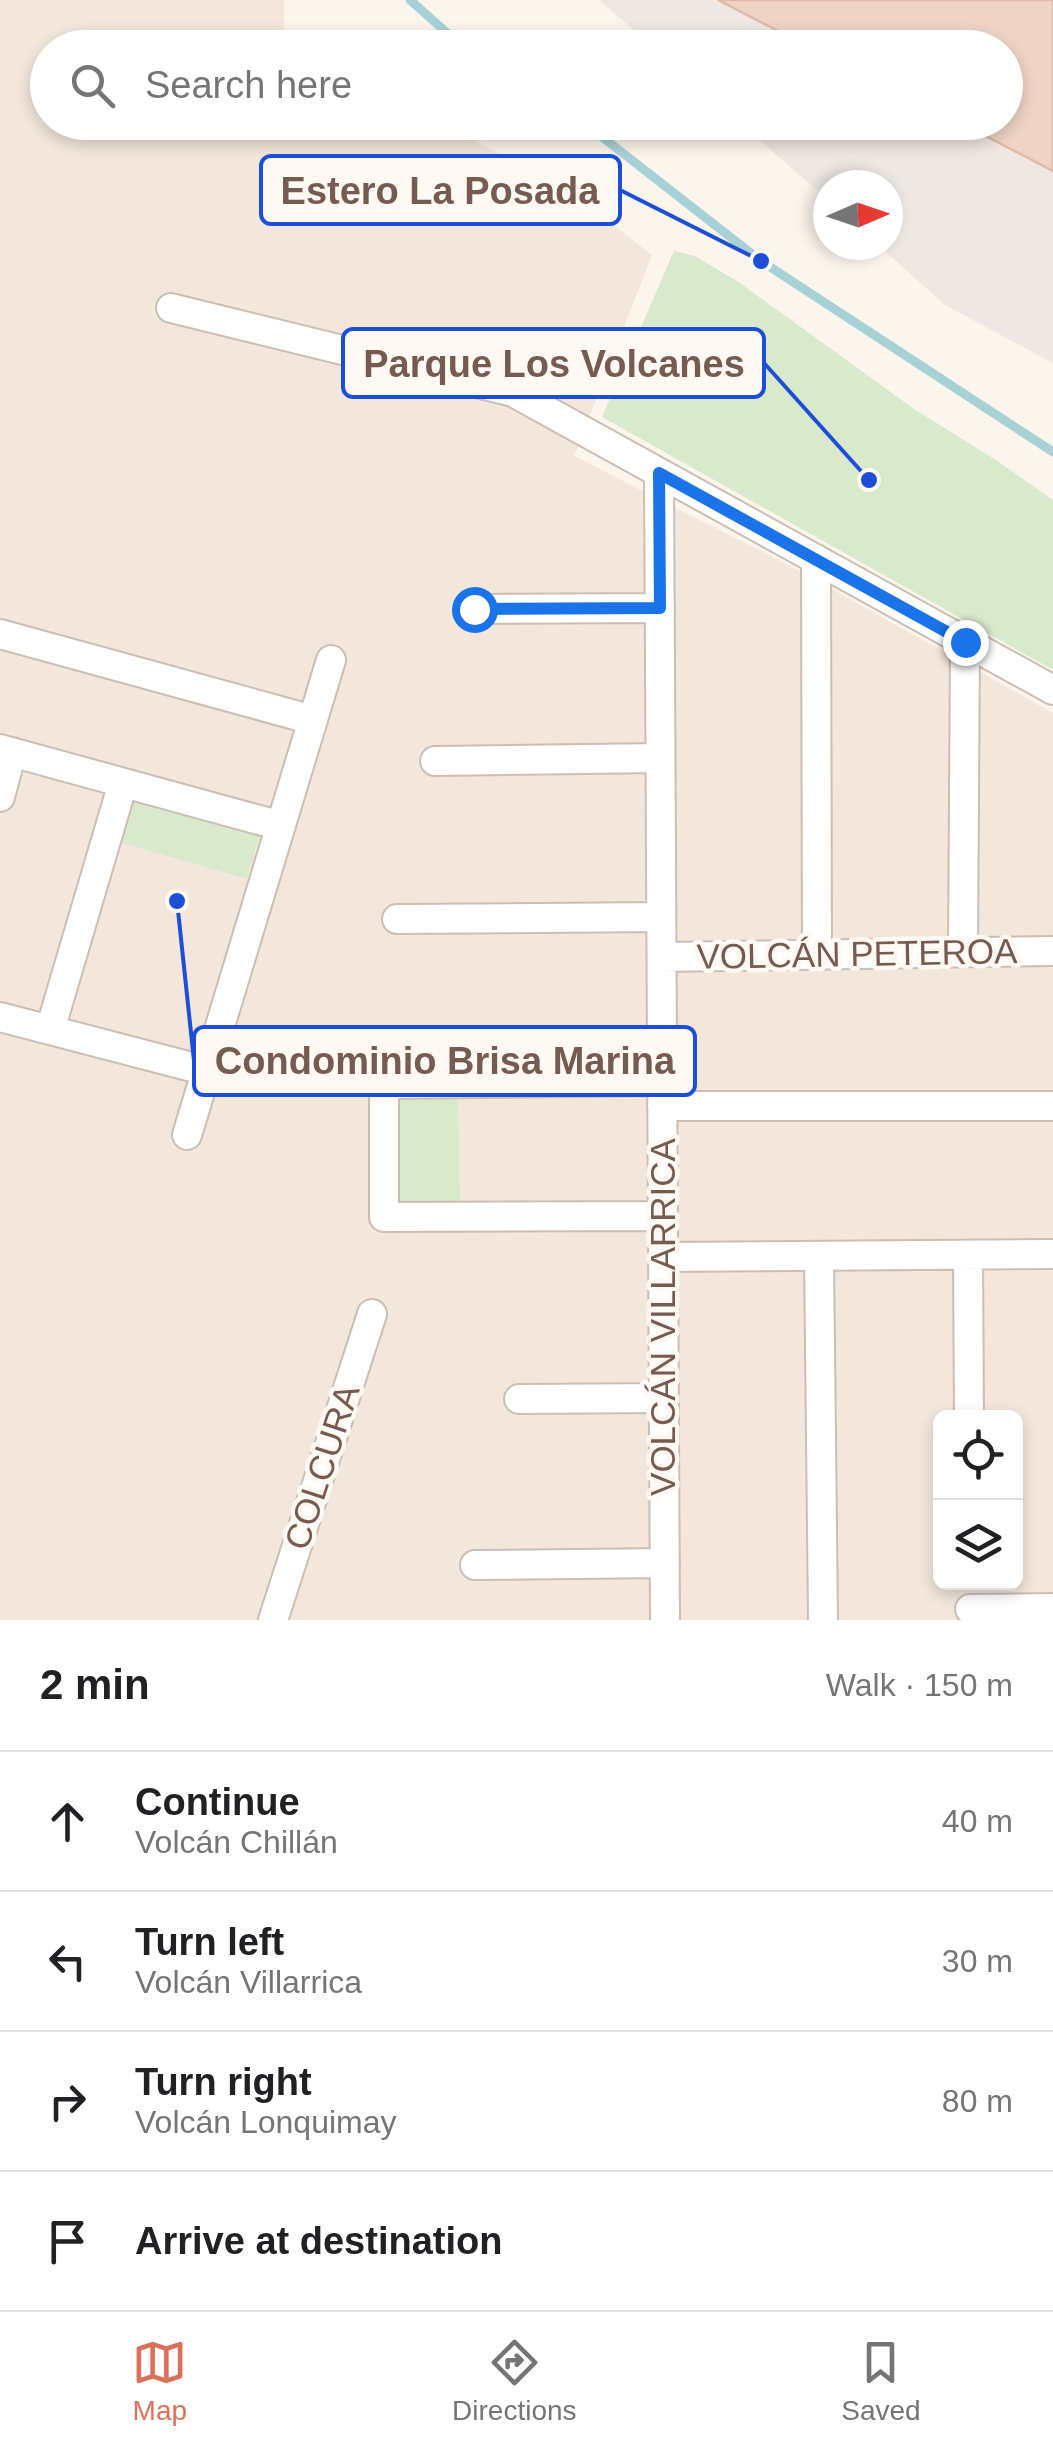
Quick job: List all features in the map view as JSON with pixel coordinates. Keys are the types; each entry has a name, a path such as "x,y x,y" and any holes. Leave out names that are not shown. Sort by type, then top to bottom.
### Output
{"street":[{"path":"171,308 514,392 1053,690"},
{"name":"VOLCÁN VILLARRICA","path":"659,473 665,1620"},
{"path":"816,559 817,954"},
{"path":"474,609 660,608"},
{"path":"0,634 313,720"},
{"path":"964,952 965,642"},
{"path":"187,1135 331,660"},
{"path":"0,797 6,751 280,826"},
{"path":"435,761 660,758"},
{"path":"50,1030 123,783"},
{"name":"VOLCÁN PETEROA","path":"397,919 661,917"},
{"name":"VOLCÁN PETEROA","path":"662,956 1053,951"},
{"path":"0,1017 206,1072"},
{"path":"663,1216 384,1217 384,1084 1053,1106"},
{"path":"663,1257 1053,1254"},
{"path":"968,1255 969,1410"},
{"path":"819,1256 823,1620"},
{"name":"COLCURA","path":"273,1620 372,1314"},
{"path":"519,1400 664,1398"},
{"path":"475,1566 665,1563"},
{"path":"970,1604 1053,1608"}],"shaded area":[{"path":"0,0 284,0 284,30 30,30 30,140 473,140 578,197 652,255 574,456 798,570 1053,713 1053,1620 0,1620"},
{"path":"599,0 1053,0 1053,363 945,305 895,260 903,260 903,170 813,170 813,187 759,140 1023,140 1023,30 633,30"}],"green space":[{"path":"674,251 695,256 740,283 914,409 1053,500 1053,670 602,417"},
{"path":"128,796 260,834 247,879 115,841"},
{"path":"392,1093 458,1093 460,1209 393,1209"}],"building":[{"path":"718,0 1053,0 1053,171 994,140 1023,140 1023,30 776,30"}],"waterway":[{"path":"410,0 444,30"},
{"path":"606,140 761,261 1053,452"}],"place":[{"name":"Estero La Posada","path":"761,261"},
{"name":"Parque Los Volcanes","path":"869,480"},
{"name":"Condominio Brisa Marina","path":"177,901"}],"route":[{"path":"474,609 660,608 659,473 965,642"}]}
